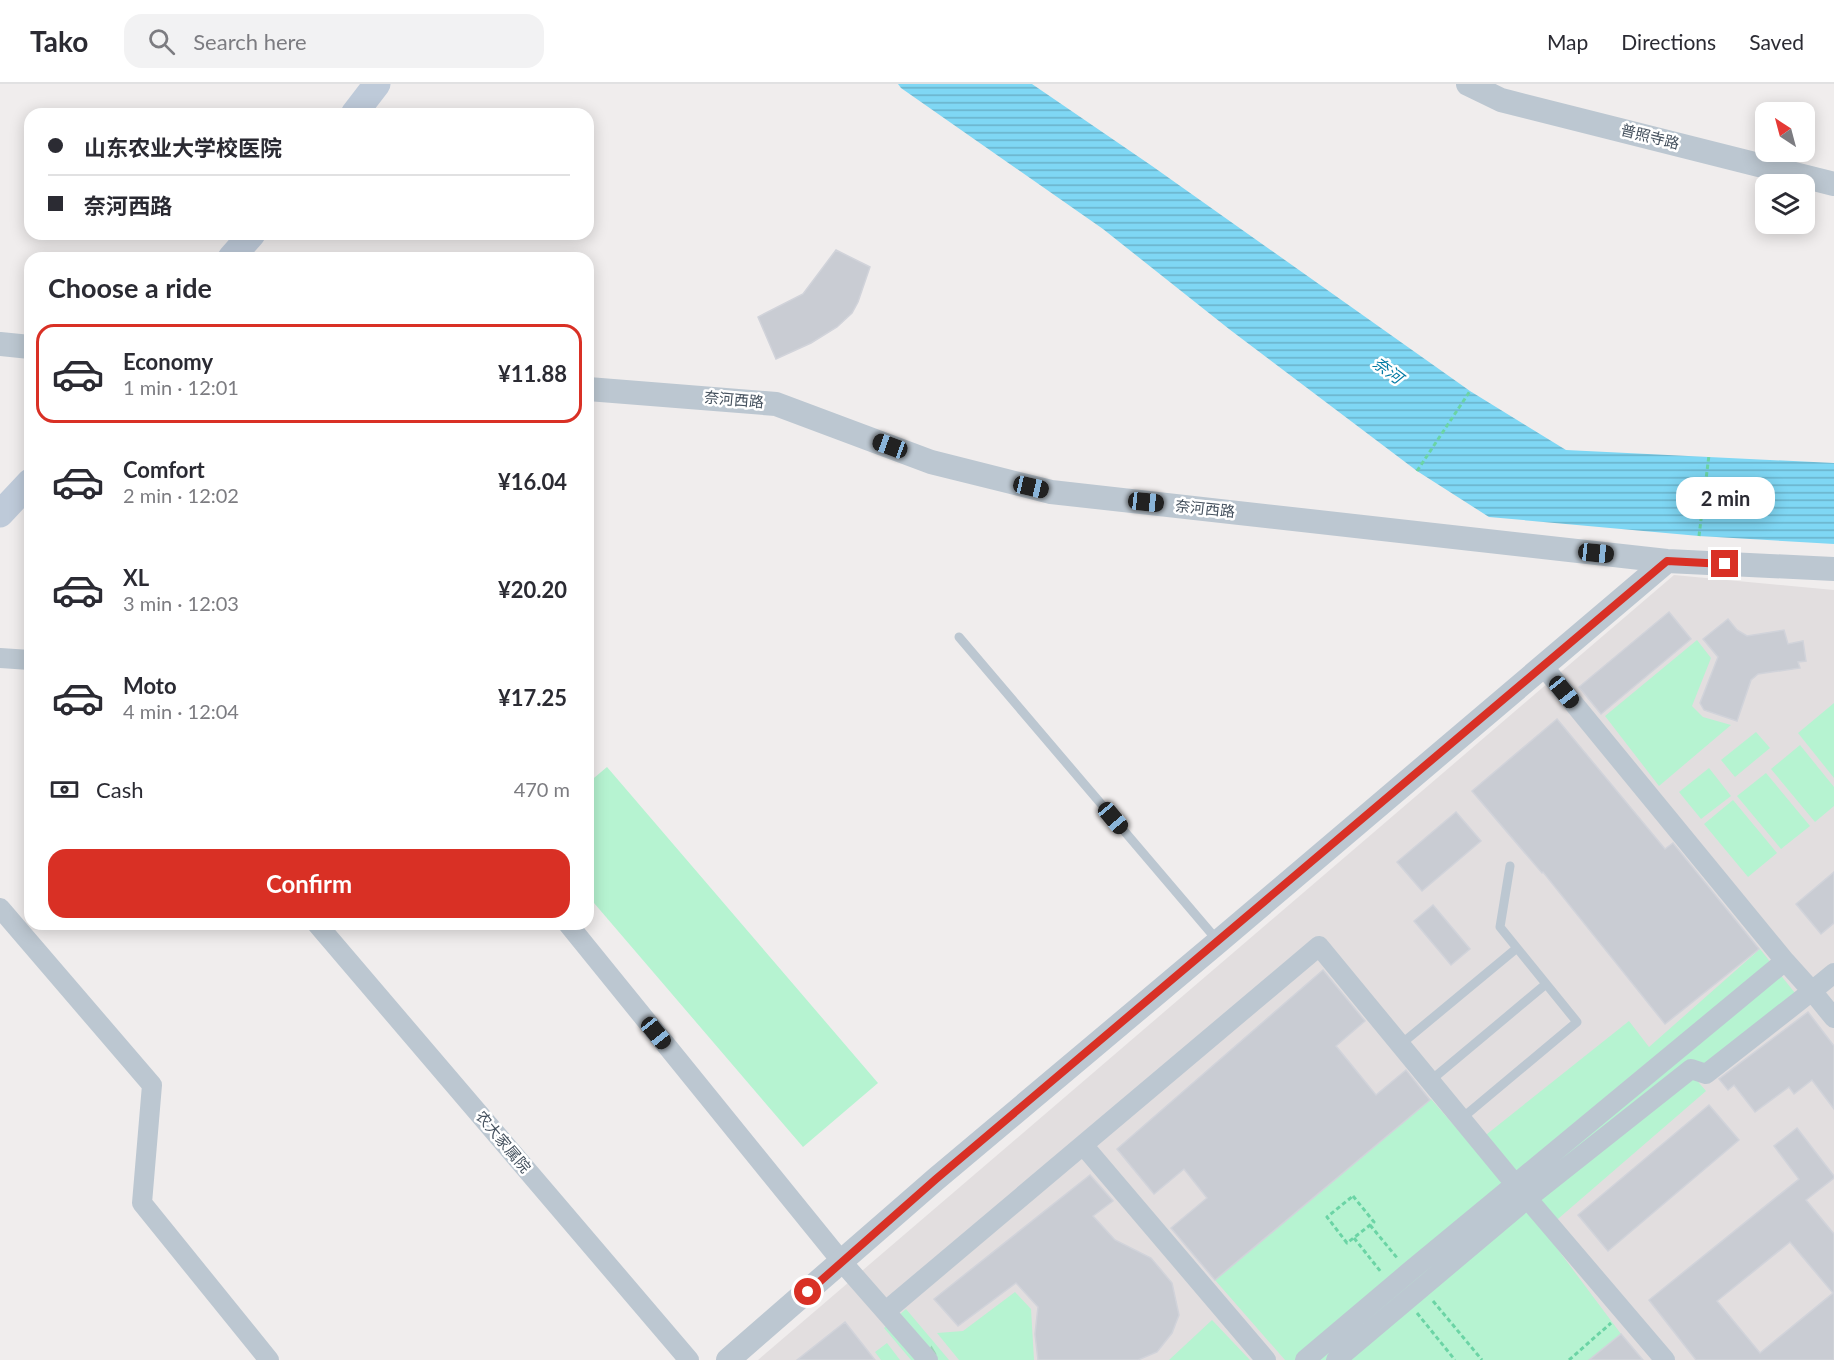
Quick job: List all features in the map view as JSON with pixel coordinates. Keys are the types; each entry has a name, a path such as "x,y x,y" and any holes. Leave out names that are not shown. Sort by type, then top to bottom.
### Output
{"main road":[{"path":"359,108 377,84"},
{"path":"236,252 247,240"},
{"path":"0,514 24,488"}],"street":[{"name":"普照寺路","path":"1468,84 1501,100 1834,184"},
{"path":"0,344 24,346"},
{"name":"奈河西路","path":"594,389 776,404 931,462 1051,492 1667,561 1834,569"},
{"path":"728,1360 936,1179 1667,561"},
{"path":"0,658 24,660"},
{"path":"1543,666 1834,1018"},
{"path":"0,908 152,1085 142,1203 269,1360"},
{"name":"农大家属院","path":"322,930 689,1360"},
{"path":"573,930 842,1262 928,1360"},
{"path":"886,1311 1319,946 1521,1192 1665,1360"},
{"path":"1336,1360 1521,1192 1785,961"},
{"path":"1305,1360 1521,1192 1691,1069 1706,1074 1834,973"},
{"path":"1083,1145 1266,1360"}],"lane":[{"path":"959,637 1218,942"},
{"path":"1461,1119 1576,1022 1500,927 1510,866"},
{"path":"1400,1045 1517,948"},
{"path":"1430,1081 1546,984"}],"path":[{"path":"1417,471 1470,392"},
{"path":"1700,536 1709,455"},
{"path":"1353,1196 1374,1222 1347,1244 1327,1217 1353,1196"},
{"path":"1569,1360 1624,1312"}],"shaded area":[{"path":"1674,575 1834,590 1834,1360 758,1360"}],"green space":[{"path":"1697,640 1711,658 1692,706 1703,717 1731,725 1659,786 1605,716"},
{"path":"1834,703 1834,778 1798,733"},
{"path":"1756,732 1770,748 1735,777 1721,760"},
{"path":"1800,745 1834,787 1834,806 1815,822 1771,769"},
{"path":"607,767 878,1083 803,1147 594,903 594,778"},
{"path":"1709,768 1731,796 1701,819 1679,792"},
{"path":"1766,773 1810,826 1781,849 1737,796"},
{"path":"1733,800 1777,853 1748,877 1704,824"},
{"path":"1760,949 1795,993 1694,1077 1706,1091 1544,1231 1621,1334 1589,1360 1285,1360 1215,1280 1431,1099 1472,1146 1629,1021 1649,1047"},
{"path":"1015,1292 1031,1309 1034,1360 959,1360 937,1333 963,1331"},
{"path":"906,1309 949,1360 911,1360 884,1328"},
{"path":"1212,1320 1250,1360 1169,1360"},
{"path":"887,1343 900,1360 881,1360 875,1352"}],"water":[{"name":"奈河","path":"898,84 1032,84 1470,391 1566,450 1834,463 1834,544 1699,536 1489,517 1417,471 1229,329 1103,229"}],"building":[{"path":"836,250 870,267 852,313 837,327 811,343 776,359 758,317 803,294"},
{"path":"1669,612 1691,639 1601,714 1579,687"},
{"path":"1728,619 1737,630 1747,636 1784,630 1788,644 1803,641 1806,661 1798,662 1800,668 1758,674 1751,680 1737,721 1704,710 1700,703 1718,657 1703,639"},
{"path":"1557,719 1665,849 1673,843 1759,949 1665,1024 1543,872 1472,791"},
{"path":"1456,812 1481,841 1422,891 1397,862"},
{"path":"1834,872 1834,923 1821,934 1796,904"},
{"path":"1433,905 1470,949 1451,965 1414,921"},
{"path":"1323,970 1365,1021 1336,1046 1376,1095 1406,1070 1430,1100 1215,1280 1171,1228 1207,1198 1184,1169 1154,1194 1117,1149"},
{"path":"1808,1012 1834,1046 1834,1109 1812,1080 1794,1094 1789,1087 1755,1112 1734,1085 1728,1090 1719,1079"},
{"path":"1709,1105 1739,1140 1608,1251 1578,1215"},
{"path":"1797,1128 1834,1176 1806,1200 1834,1234 1834,1360 1696,1360 1649,1300 1799,1179 1774,1146","holes":["1790,1242 1833,1293 1760,1353 1717,1301"]},
{"path":"1090,1175 1113,1201 1093,1216 1115,1240 1151,1258 1172,1283 1179,1315 1172,1333 1157,1352 1138,1360 1038,1360 1035,1334 1038,1307 1016,1283 958,1326 934,1299"},
{"path":"845,1322 875,1360 797,1360"},
{"path":"1621,1334 1643,1360 1589,1360"}],"route":[{"path":"808,1292 936,1179 1667,561 1725,564"}]}
